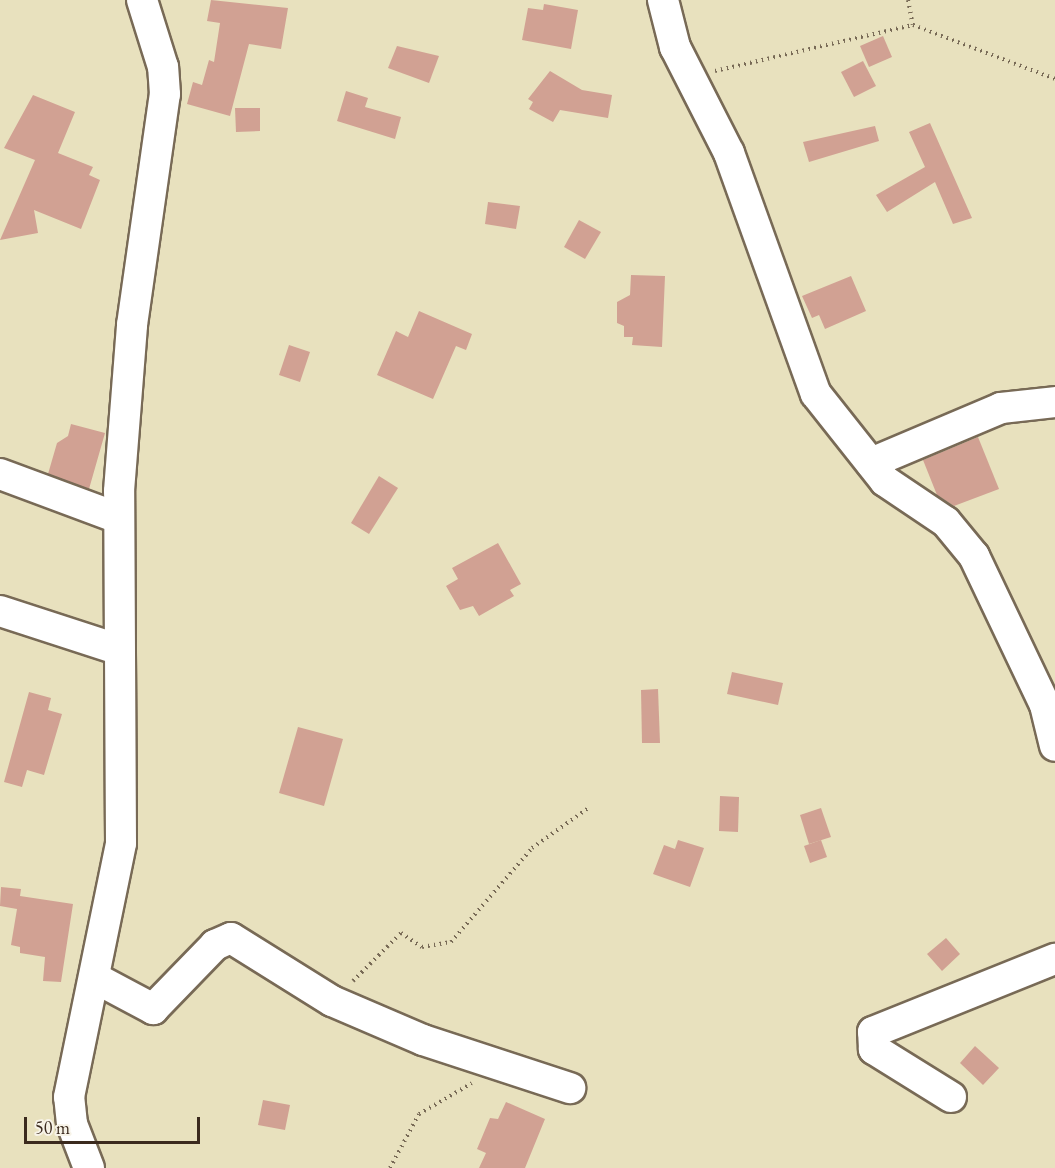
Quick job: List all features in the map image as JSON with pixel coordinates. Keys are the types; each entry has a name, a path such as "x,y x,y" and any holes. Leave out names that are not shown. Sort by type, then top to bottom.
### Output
{"street":[{"path":"89,1168 72,1124 69,1096 95,978 123,810 117,649 118,518 132,325 165,94 163,67 142,0"},
{"path":"663,0 690,76 729,153 803,368 828,411 871,463 898,492 945,522 974,556 1045,705 1055,746"},
{"path":"871,463 1001,408 1055,402"},
{"path":"0,474 118,518"},
{"path":"0,611 117,649"},
{"path":"95,978 153,1009 215,945 231,938 333,1001 496,1065 570,1088"},
{"path":"951,1097 874,1049 873,1032 1055,958"}],"path":[{"path":"908,0 913,25"},
{"path":"690,76 913,25 1055,80"},
{"path":"333,1001 401,933 422,947 450,942 532,849 590,807"},
{"path":"390,1168 419,1114 496,1065"}],"building":[{"path":"211,0 288,8 281,49 249,44 230,116 187,104 193,82 202,85 209,60 214,62 220,23 207,21"},
{"path":"544,4 578,10 571,49 522,40 528,8 543,10"},
{"path":"883,36 892,57 869,67 860,46"},
{"path":"397,46 439,56 429,83 388,68"},
{"path":"863,61 876,86 854,97 841,72"},
{"path":"550,71 582,90 612,95 608,118 560,110 553,122 529,109 533,102 528,99"},
{"path":"346,91 368,98 365,107 401,117 395,139 337,121"},
{"path":"33,95 75,112 58,153 93,167 89,175 100,180 81,229 34,210 38,233 0,240 35,160 4,148"},
{"path":"235,108 260,108 260,131 236,132"},
{"path":"930,123 972,218 953,224 935,182 887,212 876,195 925,167 909,132"},
{"path":"875,126 879,141 809,162 803,142"},
{"path":"488,202 520,206 516,229 485,224"},
{"path":"579,220 601,232 585,259 564,247"},
{"path":"631,275 665,276 662,347 632,345 633,337 624,337 624,326 617,323 617,302 630,295"},
{"path":"851,276 866,311 825,329 819,315 812,318 802,296"},
{"path":"419,311 472,334 466,350 456,346 433,399 377,375 396,331 408,337"},
{"path":"289,345 310,352 300,382 279,375"},
{"path":"71,424 105,433 89,489 48,474 57,443 68,436"},
{"path":"978,437 999,489 954,506 937,495 923,460"},
{"path":"379,476 398,488 369,534 351,523"},
{"path":"498,543 521,584 510,590 514,596 479,616 473,606 460,610 446,586 458,579 452,568"},
{"path":"732,672 783,683 778,705 727,694"},
{"path":"658,689 660,743 642,743 641,690"},
{"path":"29,692 51,698 48,710 62,714 44,775 27,770 22,787 4,782"},
{"path":"298,727 343,739 324,806 279,793"},
{"path":"720,796 739,797 738,832 719,831"},
{"path":"821,808 831,837 809,844 800,815"},
{"path":"678,840 704,848 690,887 653,874 664,845 675,849"},
{"path":"821,840 827,857 810,863 804,846"},
{"path":"1,887 21,889 20,896 73,904 61,982 43,981 45,957 20,953 20,947 11,945 17,909 0,906"},
{"path":"946,938 960,954 942,971 927,954"},
{"path":"975,1046 999,1068 983,1085 960,1063"},
{"path":"263,1100 290,1105 285,1130 258,1125"},
{"path":"506,1102 545,1119 525,1168 479,1168 486,1153 477,1149 490,1118 498,1119"}]}
